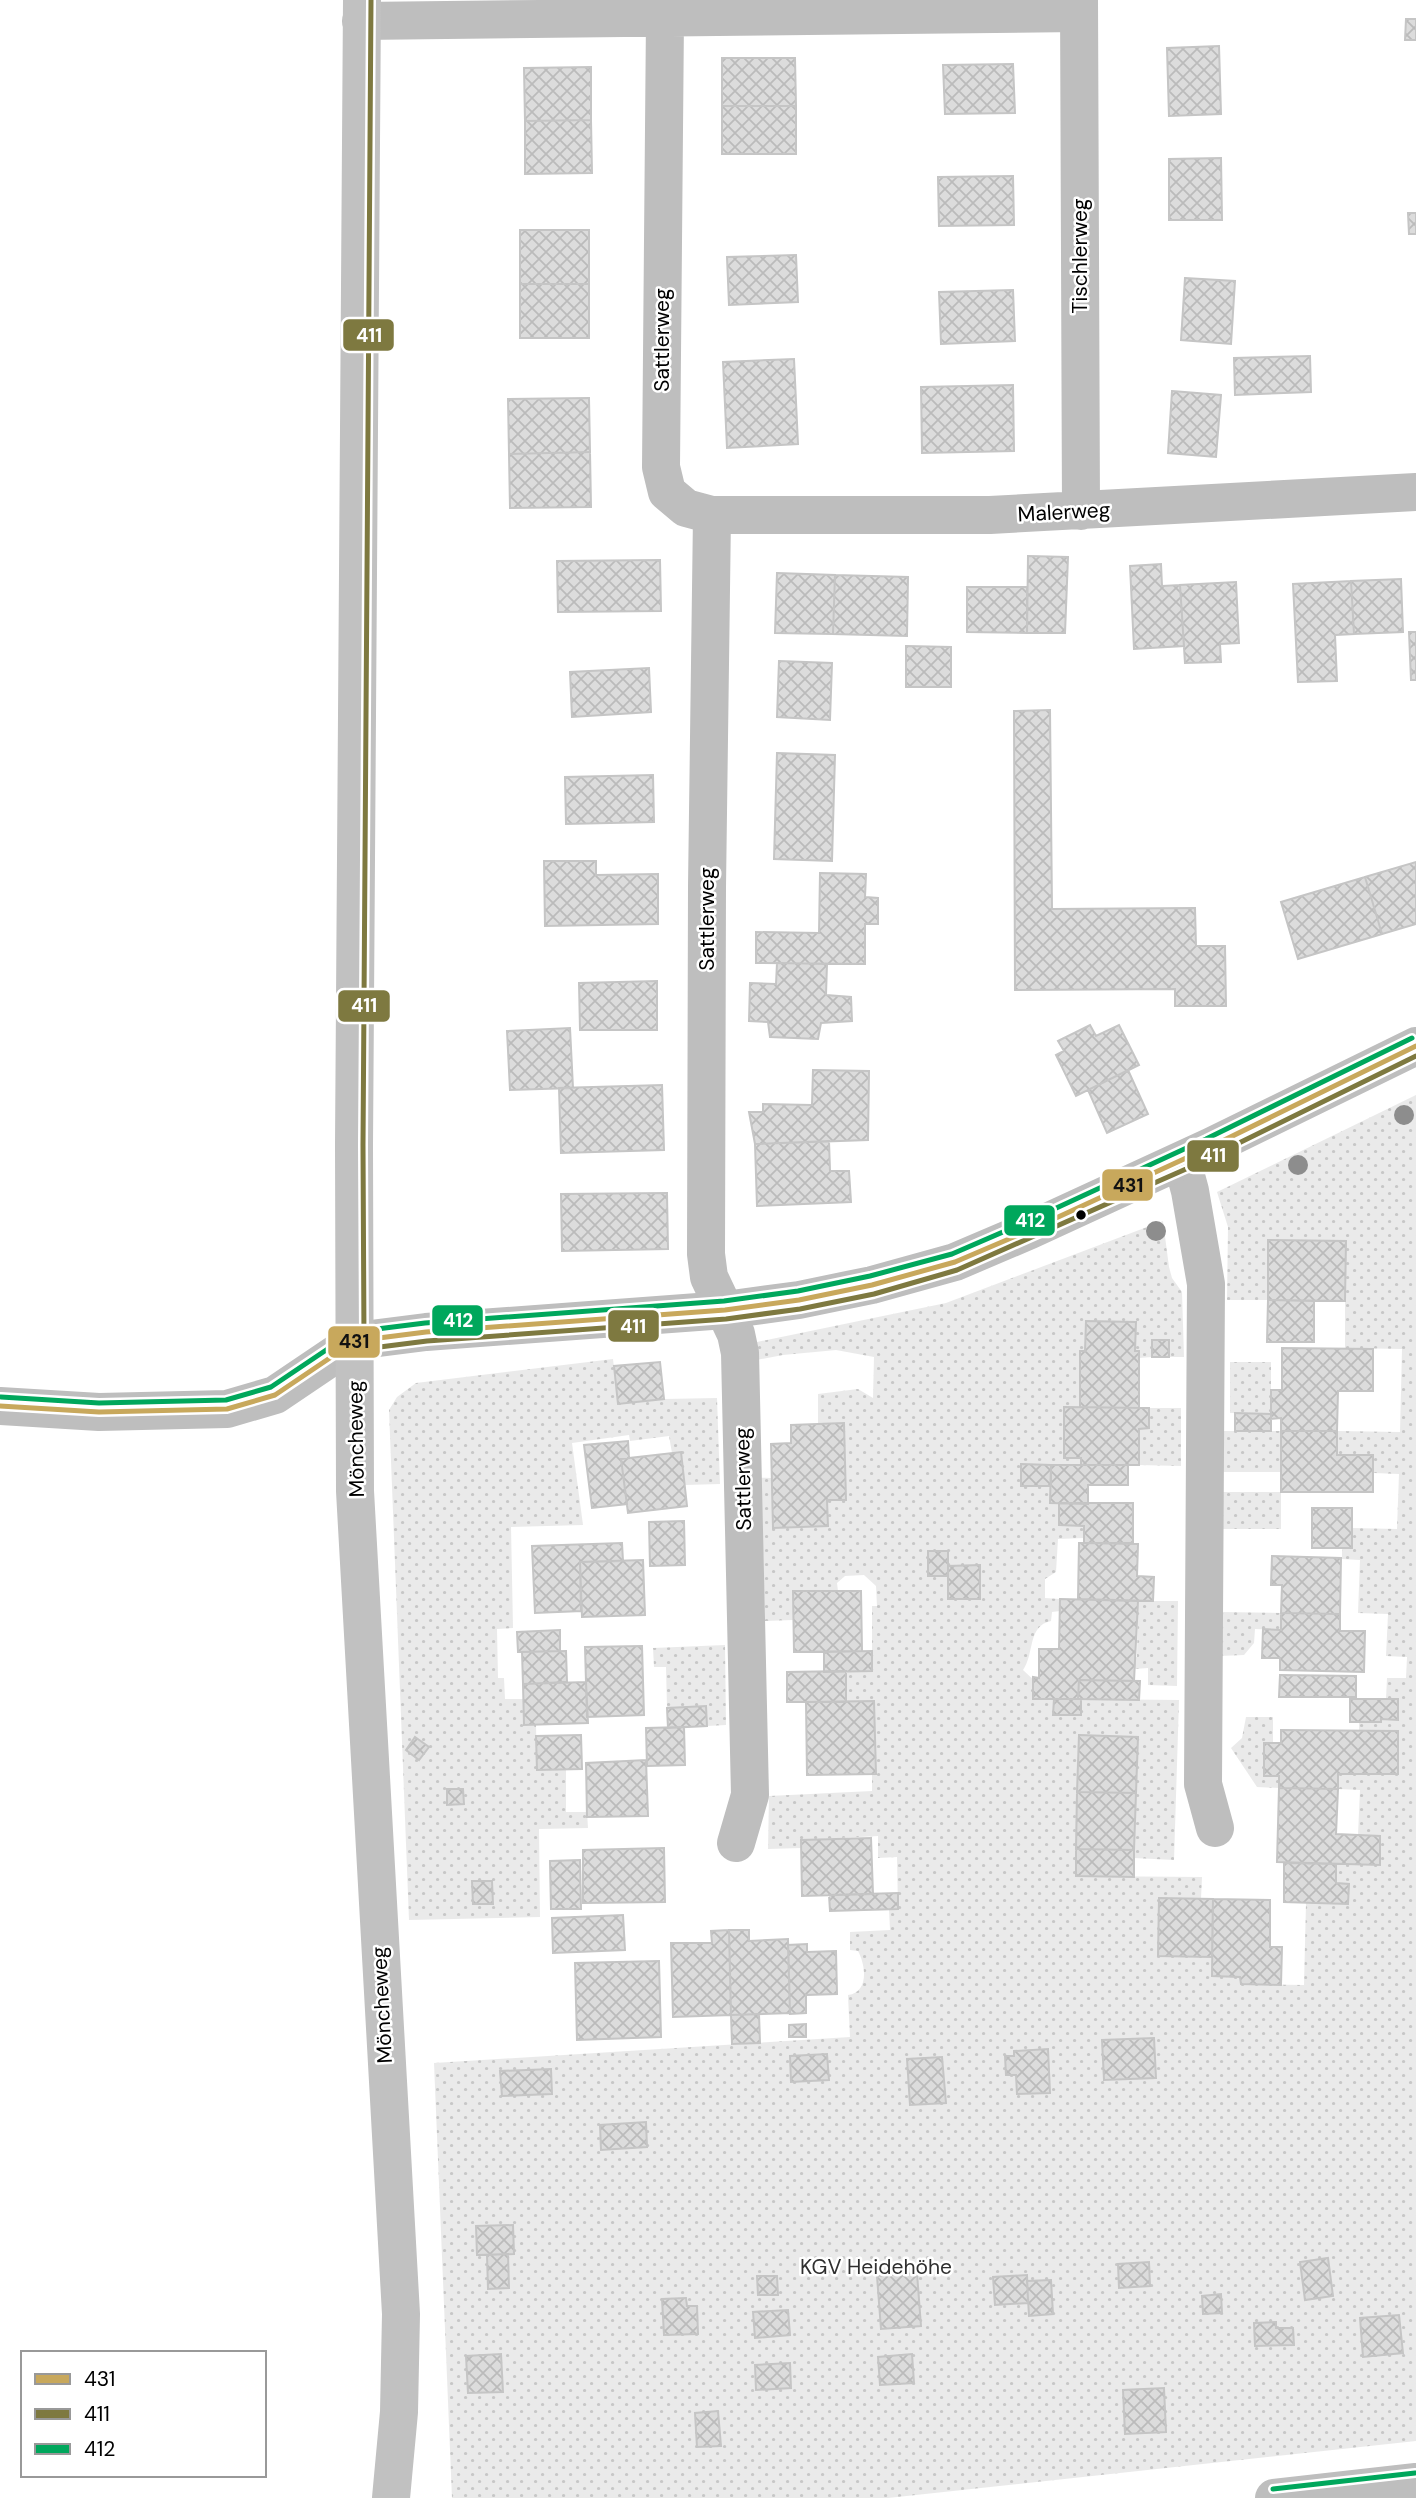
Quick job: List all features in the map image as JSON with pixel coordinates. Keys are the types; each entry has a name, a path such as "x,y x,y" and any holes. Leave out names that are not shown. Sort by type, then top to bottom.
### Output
{"main road":[{"name":"Möncheweg","path":"362,10 354,1145 356,1502 401,2314 399,2412 391,2498"}],"street":[{"path":"362,10 664,16 1079,6"},
{"name":"Tischlerweg","path":"1079,6 1081,511"},
{"name":"Sattlerweg","path":"664,16 661,467 667,492 686,508 712,515 706,1254 709,1278 736,1334 740,1353 750,1795 736,1843"},
{"name":"Malerweg","path":"712,515 990,515 1416,492"},
{"path":"0,1406 99,1412 227,1409 275,1395 355,1341 426,1332 725,1310 799,1300 860,1287 955,1262 1182,1161 1416,1046"},
{"path":"1182,1161 1190,1191 1206,1284 1203,1784 1215,1828"},
{"path":"1274,2498 1416,2482"}],"green space":[{"name":"KGV Heidehöhe","path":"1416,1095 1416,2441 888,2498 452,2498 434,2063 850,2037 848,1995 860,1989 864,1971 858,1951 850,1950 850,1932 890,1930 889,1909 898,1909 897,1857 878,1858 878,1836 801,1840 801,1848 768,1849 769,1796 872,1791 872,1775 876,1774 874,1702 846,1702 846,1671 872,1670 872,1606 877,1606 876,1586 864,1575 845,1576 837,1583 838,1591 793,1591 793,1620 765,1621 761,1478 782,1480 823,1497 846,1500 844,1424 818,1424 818,1394 858,1389 873,1398 874,1357 836,1350 756,1360 757,1342 946,1303 1163,1221 1169,1267 1172,1278 1182,1292 1184,1357 1169,1357 1168,1340 1153,1340 1152,1357 1139,1358 1139,1351 1135,1351 1135,1322 1086,1321 1085,1351 1080,1351 1080,1407 1064,1408 1064,1457 1081,1458 1081,1465 1021,1465 1021,1486 1051,1486 1059,1503 1059,1525 1084,1526 1084,1538 1058,1539 1056,1572 1045,1579 1045,1598 1060,1599 1060,1611 1052,1612 1051,1621 1038,1628 1023,1670 1054,1699 1054,1715 1081,1715 1081,1699 1179,1700 1174,1860 1134,1858 1137,1737 1079,1735 1076,1876 1202,1877 1201,1899 1159,1899 1158,1955 1212,1957 1212,1976 1240,1977 1241,1984 1304,1985 1306,1903 1348,1903 1349,1884 1336,1883 1336,1864 1380,1865 1358,1835 1360,1790 1338,1789 1338,1774 1398,1774 1398,1731 1359,1730 1359,1722 1397,1719 1398,1699 1386,1699 1387,1678 1406,1678 1407,1657 1386,1656 1388,1614 1358,1613 1360,1560 1342,1559 1342,1548 1352,1547 1352,1528 1397,1529 1399,1474 1374,1473 1373,1455 1337,1455 1337,1431 1400,1432 1402,1349 1345,1348 1345,1241 1268,1240 1268,1300 1227,1300 1228,1227 1217,1192","holes":["928,1551 947,1551 948,1566 980,1565 980,1599 948,1599 948,1576 928,1576"]},
{"path":"613,1359 618,1404 664,1399 717,1398 720,1484 685,1485 681,1452 672,1453 669,1436 630,1441 629,1435 572,1443 583,1525 511,1527 513,1628 497,1629 498,1678 504,1678 505,1699 523,1699 524,1725 536,1725 537,1770 566,1770 566,1812 587,1812 588,1828 539,1829 540,1917 409,1920 389,1410 397,1397 416,1383"},
{"path":"1230,1362 1271,1362 1271,1414 1230,1413"},
{"path":"1149,1408 1181,1408 1181,1466 1139,1465 1139,1429 1149,1428"},
{"path":"1219,1431 1281,1431 1281,1472 1219,1472"},
{"path":"1218,1492 1281,1492 1281,1529 1218,1529"},
{"path":"1138,1601 1178,1601 1177,1686 1148,1685 1148,1668 1134,1669 1134,1658 1137,1657"},
{"path":"1220,1612 1281,1613 1281,1630 1255,1629 1254,1643 1244,1655 1219,1656"},
{"path":"725,1645 726,1725 707,1726 706,1706 667,1708 666,1667 654,1667 653,1648"},
{"path":"1246,1717 1273,1717 1273,1742 1264,1743 1264,1776 1279,1776 1279,1788 1257,1787 1231,1748 1242,1738"}],"building":[{"path":"1406,19 1416,19 1416,40 1405,40"},
{"path":"1219,46 1221,114 1169,116 1167,48"},
{"path":"722,58 795,58 796,106 722,106"},
{"path":"1013,64 1015,113 945,114 943,65"},
{"path":"591,67 591,120 525,121 524,68"},
{"path":"722,106 796,106 796,154 722,154"},
{"path":"591,120 592,173 525,174 525,121"},
{"path":"1221,158 1222,220 1169,220 1169,159"},
{"path":"1013,176 1014,225 939,226 938,177"},
{"path":"1408,213 1416,213 1416,234 1409,234"},
{"path":"520,230 589,230 589,284 520,284"},
{"path":"796,255 798,302 729,305 727,257"},
{"path":"1185,278 1235,281 1231,344 1181,340"},
{"path":"520,284 589,284 589,338 520,338"},
{"path":"1013,290 1015,341 941,344 939,292"},
{"path":"1310,356 1311,392 1235,395 1234,358"},
{"path":"794,359 798,444 727,448 723,362"},
{"path":"1013,385 1014,451 922,453 921,387"},
{"path":"1172,391 1221,395 1216,457 1168,453"},
{"path":"589,398 590,452 509,454 508,399"},
{"path":"590,452 591,507 510,508 509,454"},
{"path":"1028,556 1068,557 1065,633 1027,633"},
{"path":"660,560 661,611 558,612 557,561"},
{"path":"1161,564 1162,586 1180,585 1184,646 1134,649 1130,566"},
{"path":"777,573 835,575 833,634 775,633"},
{"path":"835,575 908,577 907,636 833,634"},
{"path":"1401,579 1403,632 1354,634 1351,581"},
{"path":"1351,581 1354,634 1335,635 1337,681 1298,682 1293,584"},
{"path":"1236,582 1239,643 1220,644 1221,662 1185,663 1180,585"},
{"path":"967,587 1027,587 1027,633 967,632"},
{"path":"1409,632 1416,632 1416,680 1411,680"},
{"path":"906,646 951,647 951,687 906,687"},
{"path":"779,661 832,663 830,720 777,717"},
{"path":"649,668 651,712 572,717 570,672"},
{"path":"1050,710 1052,909 1195,908 1196,946 1225,946 1226,1006 1175,1006 1175,989 1015,990 1014,711"},
{"path":"777,753 835,755 832,861 774,859"},
{"path":"653,775 654,822 566,824 565,777"},
{"path":"544,861 596,861 596,875 658,874 658,924 545,926"},
{"path":"1416,862 1416,924 1382,934 1365,877"},
{"path":"820,873 866,874 865,897 878,898 878,924 865,924 865,964 756,963 756,932 819,933"},
{"path":"1365,877 1382,934 1298,959 1281,902"},
{"path":"777,963 827,964 826,995 851,997 852,1021 821,1023 818,1039 770,1037 768,1022 749,1021 750,983 776,984"},
{"path":"657,981 657,1030 580,1030 579,983"},
{"path":"1090,1025 1096,1036 1119,1025 1139,1065 1076,1096 1056,1055 1064,1051 1058,1041"},
{"path":"570,1028 573,1088 510,1090 507,1031"},
{"path":"813,1070 869,1071 868,1140 755,1144 749,1112 763,1112 763,1104 812,1105"},
{"path":"1128,1070 1148,1114 1107,1133 1088,1090"},
{"path":"662,1085 664,1150 561,1153 559,1088"},
{"path":"829,1141 830,1171 849,1171 851,1202 757,1206 755,1144"},
{"path":"667,1193 668,1249 562,1251 561,1194"},
{"path":"1268,1240 1346,1241 1345,1301 1268,1300"},
{"path":"1268,1300 1314,1301 1314,1342 1267,1342"},
{"path":"1086,1321 1136,1322 1139,1408 1080,1407 1080,1351 1085,1351"},
{"path":"1152,1340 1169,1340 1169,1357 1152,1357"},
{"path":"1282,1348 1373,1349 1373,1391 1338,1391 1337,1431 1281,1431 1281,1418 1271,1419 1271,1390 1282,1390"},
{"path":"660,1362 664,1399 618,1404 614,1366"},
{"path":"1064,1407 1149,1408 1149,1428 1139,1429 1139,1465 1081,1465 1081,1458 1064,1458"},
{"path":"1235,1413 1271,1414 1271,1431 1235,1431"},
{"path":"844,1423 846,1500 827,1500 828,1526 773,1528 771,1444 791,1443 791,1425"},
{"path":"1281,1431 1337,1431 1337,1455 1373,1455 1373,1492 1281,1492"},
{"path":"628,1441 629,1458 621,1459 627,1504 592,1508 584,1445"},
{"path":"681,1452 687,1506 628,1513 621,1459"},
{"path":"1021,1464 1051,1465 1051,1486 1021,1486"},
{"path":"1051,1465 1128,1465 1128,1485 1088,1485 1088,1504 1050,1503"},
{"path":"1059,1503 1133,1503 1133,1543 1084,1543 1084,1526 1059,1525"},
{"path":"1312,1508 1352,1508 1352,1548 1312,1548"},
{"path":"684,1521 685,1565 650,1566 649,1522"},
{"path":"622,1543 623,1561 580,1562 581,1611 535,1613 532,1546"},
{"path":"1079,1543 1138,1544 1137,1576 1154,1577 1153,1601 1078,1599"},
{"path":"928,1551 948,1551 948,1576 928,1576"},
{"path":"1272,1556 1341,1558 1340,1614 1281,1613 1282,1585 1271,1585"},
{"path":"643,1560 645,1615 582,1617 580,1562"},
{"path":"980,1565 980,1599 948,1599 948,1566"},
{"path":"793,1591 861,1591 862,1651 794,1652"},
{"path":"1060,1599 1138,1601 1134,1681 1079,1680 1078,1699 1033,1699 1033,1677 1039,1678 1039,1649 1059,1649"},
{"path":"1281,1613 1340,1614 1340,1631 1365,1631 1364,1672 1280,1670 1280,1658 1262,1658 1263,1629 1281,1630"},
{"path":"560,1630 560,1651 518,1652 517,1632"},
{"path":"642,1646 644,1715 587,1717 585,1647"},
{"path":"566,1651 567,1682 523,1684 522,1652"},
{"path":"872,1651 872,1671 824,1672 824,1652"},
{"path":"846,1671 846,1702 787,1702 787,1672"},
{"path":"1280,1675 1356,1676 1356,1697 1279,1697"},
{"path":"1079,1680 1140,1681 1139,1700 1078,1699"},
{"path":"586,1682 588,1723 524,1725 523,1684"},
{"path":"1054,1699 1081,1699 1081,1715 1053,1715"},
{"path":"1350,1699 1398,1699 1398,1720 1350,1722"},
{"path":"874,1701 876,1774 807,1775 806,1702"},
{"path":"706,1706 707,1726 668,1728 667,1708"},
{"path":"684,1727 685,1765 647,1766 646,1728"},
{"path":"1281,1730 1398,1731 1398,1774 1338,1774 1338,1789 1279,1788 1279,1776 1264,1776 1264,1743 1281,1743"},
{"path":"581,1735 582,1769 537,1770 536,1736"},
{"path":"1079,1735 1138,1737 1136,1793 1077,1792"},
{"path":"415,1737 429,1747 419,1760 406,1750"},
{"path":"646,1760 648,1816 587,1817 586,1763"},
{"path":"1279,1788 1338,1789 1336,1834 1380,1836 1380,1865 1277,1862"},
{"path":"447,1789 463,1789 464,1804 447,1805"},
{"path":"1077,1792 1136,1793 1134,1850 1076,1849"},
{"path":"871,1838 873,1894 802,1896 801,1840"},
{"path":"664,1848 665,1902 583,1903 583,1850"},
{"path":"1076,1849 1134,1850 1134,1877 1076,1876"},
{"path":"580,1860 581,1909 551,1909 550,1861"},
{"path":"1284,1863 1336,1864 1336,1883 1349,1884 1348,1904 1284,1902"},
{"path":"472,1881 492,1881 493,1904 473,1904"},
{"path":"898,1893 898,1909 830,1911 829,1895"},
{"path":"1159,1898 1213,1899 1212,1957 1158,1956"},
{"path":"1213,1899 1270,1900 1270,1947 1282,1947 1281,1985 1241,1984 1240,1977 1212,1976"},
{"path":"623,1915 625,1950 553,1953 552,1918"},
{"path":"729,1930 731,2015 673,2017 671,1943 712,1943 711,1931"},
{"path":"729,1930 749,1930 749,1941 788,1939 790,2013 731,2015"},
{"path":"807,1944 807,1952 836,1951 837,1994 806,1995 806,2013 790,2014 788,1945"},
{"path":"659,1961 661,2037 577,2040 575,1963"},
{"path":"759,2014 760,2043 732,2044 731,2015"},
{"path":"806,2024 806,2037 789,2037 789,2025"},
{"path":"1154,2038 1156,2078 1104,2080 1102,2040"},
{"path":"1048,2049 1050,2093 1017,2094 1016,2075 1006,2075 1005,2056 1014,2056 1014,2051"},
{"path":"827,2054 829,2080 791,2082 790,2056"},
{"path":"942,2057 946,2103 910,2105 907,2059"},
{"path":"551,2069 552,2094 502,2096 500,2071"},
{"path":"646,2122 647,2147 601,2150 600,2125"},
{"path":"513,2225 514,2254 477,2255 476,2226"},
{"path":"508,2254 509,2288 488,2289 487,2255"},
{"path":"1328,2258 1333,2296 1305,2300 1300,2262"},
{"path":"1149,2262 1150,2286 1119,2288 1118,2264"},
{"path":"917,2273 921,2326 881,2329 877,2276"},
{"path":"1027,2275 1028,2303 995,2305 993,2277"},
{"path":"757,2276 777,2276 778,2295 758,2295"},
{"path":"1051,2280 1053,2314 1029,2316 1027,2281"},
{"path":"1221,2294 1222,2313 1203,2314 1202,2296"},
{"path":"686,2298 687,2306 697,2306 698,2334 664,2335 662,2299"},
{"path":"788,2310 790,2335 755,2338 753,2312"},
{"path":"1399,2315 1403,2353 1363,2357 1360,2318"},
{"path":"1276,2322 1276,2328 1293,2328 1294,2345 1255,2346 1254,2323"},
{"path":"501,2354 503,2392 468,2393 466,2356"},
{"path":"912,2354 914,2383 880,2385 878,2357"},
{"path":"790,2363 791,2388 756,2390 755,2365"},
{"path":"1164,2388 1166,2432 1125,2434 1123,2390"},
{"path":"718,2411 721,2446 697,2447 695,2413"}],"transit line":[{"name":"411","path":"364,1341 371,0"},
{"name":"412","path":"1,1397 99,1403 226,1400 271,1387 353,1332 425,1323 724,1301 798,1291 870,1276 952,1254 1026,1222 1206,1139 1412,1038"},
{"name":"431","path":"0,1406 99,1412 227,1409 275,1395 355,1341 426,1332 725,1310 799,1300 872,1285 955,1262 1030,1230 1210,1147 1416,1046"},
{"name":"411","path":"356,1350 427,1341 726,1319 800,1309 874,1294 957,1270 1186,1169 1416,1056"},
{"name":"412","path":"1273,2489 1415,2473"}]}
